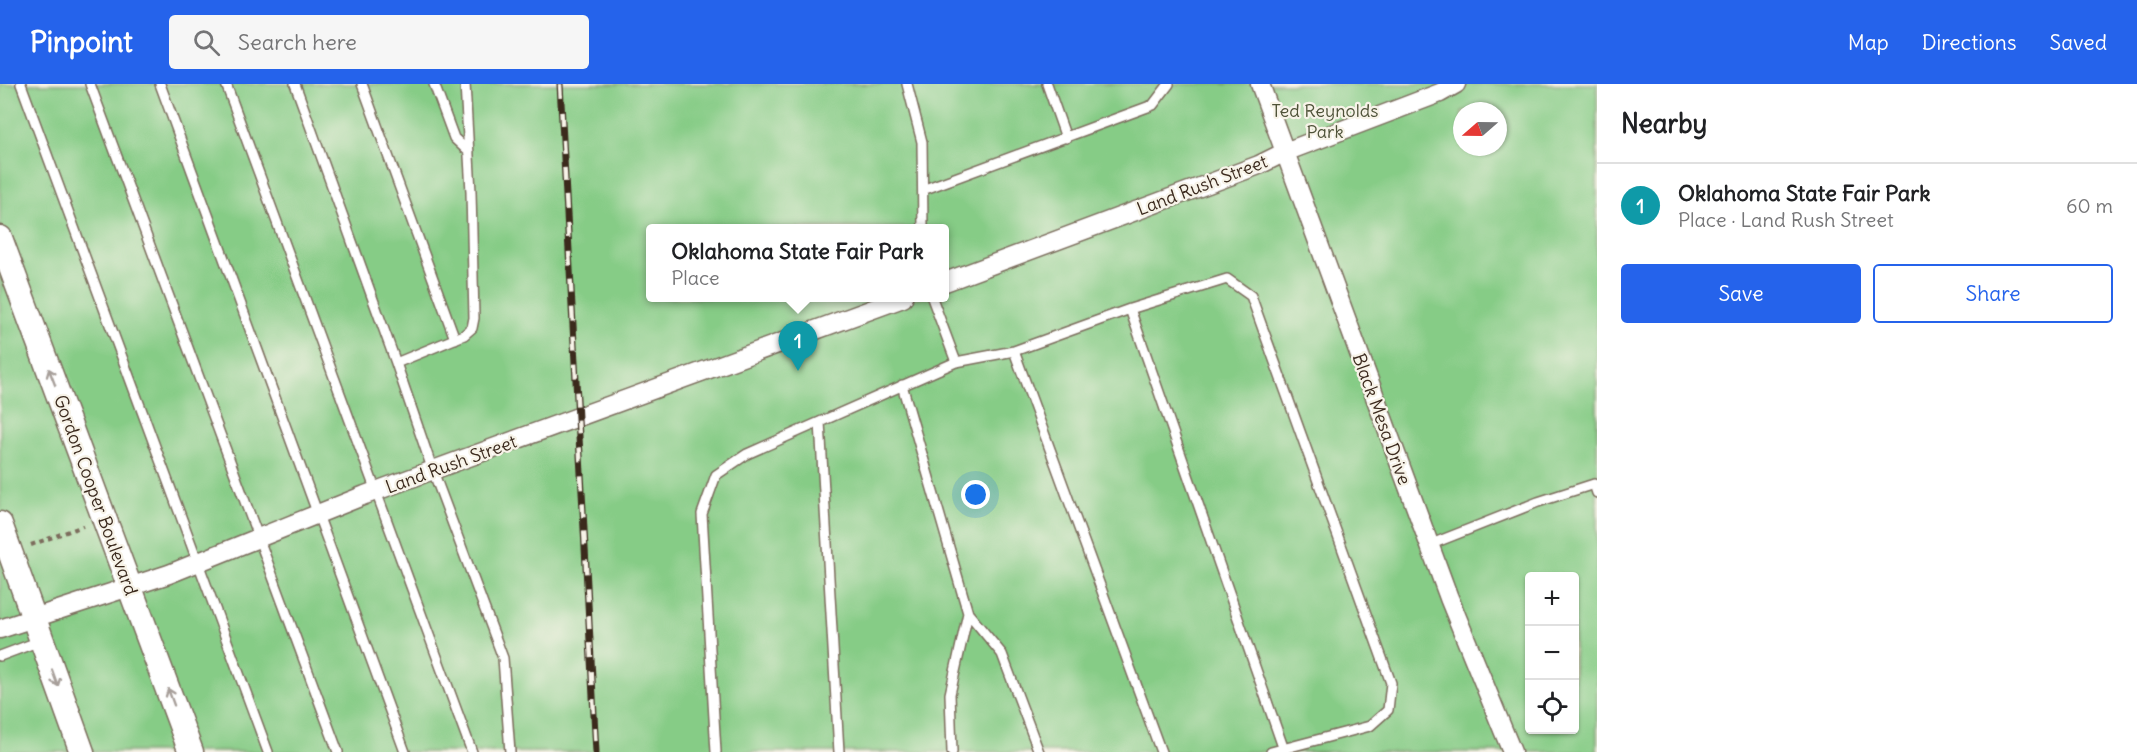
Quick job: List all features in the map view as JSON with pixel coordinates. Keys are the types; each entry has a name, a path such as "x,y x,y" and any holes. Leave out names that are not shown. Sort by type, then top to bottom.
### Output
{"street":[{"name":"Black Mesa Drive","path":"1260,84 1429,544 1512,752"},
{"name":"Land Rush Street","path":"949,281 1259,165 1285,152 1440,93 1456,84"},
{"name":"Gordon Cooper Boulevard","path":"0,238 191,752"},
{"name":"Land Rush Street","path":"0,629 38,629 130,587 377,491 889,302"},
{"path":"0,524 82,752"}],"lane":[{"path":"21,84 268,752"},
{"path":"90,84 338,752"},
{"path":"160,84 405,752"},
{"path":"226,84 472,752"},
{"path":"295,84 433,471 503,658 510,752"},
{"path":"362,84 456,339"},
{"path":"434,84 454,138 469,152"},
{"path":"396,363 456,339 471,328 474,318 465,84"},
{"path":"907,84 922,142 925,189 923,224"},
{"path":"1047,84 1066,138"},
{"path":"925,189 1153,105 1169,84"},
{"path":"716,752 702,514 716,475 747,454 956,362 1014,351 1130,309 1227,279 1251,296 1391,682 1388,710 1370,726 1271,752"},
{"path":"934,302 956,362"},
{"path":"1130,309 1284,750"},
{"path":"1014,351 1161,752"},
{"path":"902,386 968,613 1002,654 1039,752"},
{"path":"820,422 839,752"},
{"path":"1429,544 1538,502 1594,484 1597,493"},
{"path":"952,752 950,694 968,613"},
{"path":"0,656 38,629"}],"path":[{"path":"10,552 105,518"}],"green space":[{"name":"Ted Reynolds Park","path":"0,84 1597,84 1597,752 0,752"}],"railway":[{"path":"560,84 596,752"}],"place":[{"name":"Oklahoma State Fair Park","path":"798,371"}]}
